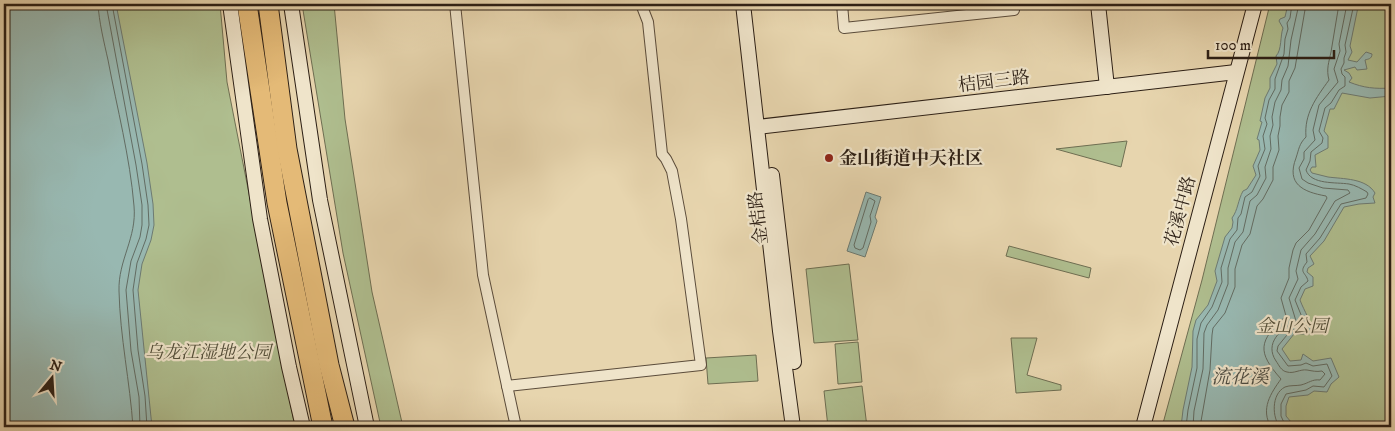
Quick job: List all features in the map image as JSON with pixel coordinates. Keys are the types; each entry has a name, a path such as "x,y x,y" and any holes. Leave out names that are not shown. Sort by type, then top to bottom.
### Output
{"highway":[{"path":"247,4 277,202 323,427"},
{"path":"268,4 287,149 329,365 344,427"}],"main road":[{"path":"230,4 260,219 289,367 303,427"},
{"path":"292,4 320,200 367,427"},
{"path":"743,4 762,126 780,331 793,427"},
{"name":"金桔路","path":"752,4 762,126 801,427"},
{"path":"1098,4 1107,87"},
{"name":"花溪中路","path":"1143,427 1254,4"},
{"name":"桔园三路","path":"762,126 1236,72"}],"street":[{"path":"455,4 483,274 516,427"},
{"path":"507,386 700,365 681,219 672,171 662,154 648,22 641,4"},
{"path":"842,4 844,28 1014,10 1013,4"}],"green space":[{"name":"乌龙江湿地公园","path":"111,4 220,4 227,82 295,427 145,427"},
{"path":"302,4 334,4 345,119 372,292 403,427 381,427 343,253"},
{"name":"金山公园","path":"1270,4 1391,4 1391,427 1162,427 1202,280"},
{"path":"1127,141 1121,167 1056,149"},
{"path":"1009,246 1091,268 1089,278 1006,256"},
{"path":"849,264 858,340 814,343 806,269"},
{"path":"1011,338 1037,338 1027,375 1061,385 1061,390 1016,393"},
{"path":"858,342 862,382 838,384 835,344"},
{"path":"756,355 758,381 708,384 706,358"},
{"path":"862,386 867,427 828,427 824,391"}],"water":[{"path":"4,4 116,4 147,163 153,204 154,225 151,240 142,264 138,290 152,427 4,427"},
{"name":"流花溪","path":"1288,4 1361,4 1358,7 1350,46 1352,52 1348,60 1357,62 1366,52 1372,54 1372,56 1370,59 1365,60 1367,69 1357,70 1355,67 1344,70 1352,78 1349,82 1370,88 1391,88 1391,96 1370,98 1342,93 1334,109 1330,109 1324,131 1328,136 1328,148 1315,155 1316,167 1312,167 1310,170 1312,173 1326,177 1347,179 1366,184 1375,193 1373,197 1375,203 1344,207 1324,241 1310,256 1314,264 1308,268 1307,272 1313,277 1313,286 1305,289 1300,300 1312,334 1294,334 1282,349 1290,361 1301,360 1303,354 1313,361 1331,358 1339,377 1331,384 1327,392 1314,391 1308,395 1289,397 1286,406 1286,416 1291,422 1291,427 1181,427 1192,367 1193,331 1196,320 1208,305 1217,281 1215,271 1225,237 1232,228 1232,218 1236,212 1241,194 1247,189 1256,175 1253,166 1260,150 1259,140 1257,139 1262,122 1260,121 1265,98 1270,88 1270,78 1277,64 1276,56 1283,28 1279,21 1285,17"},
{"path":"866,192 881,197 875,217 877,221 865,257 847,251"}],"place":[{"name":"金山街道中天社区","path":"829,158"}]}
